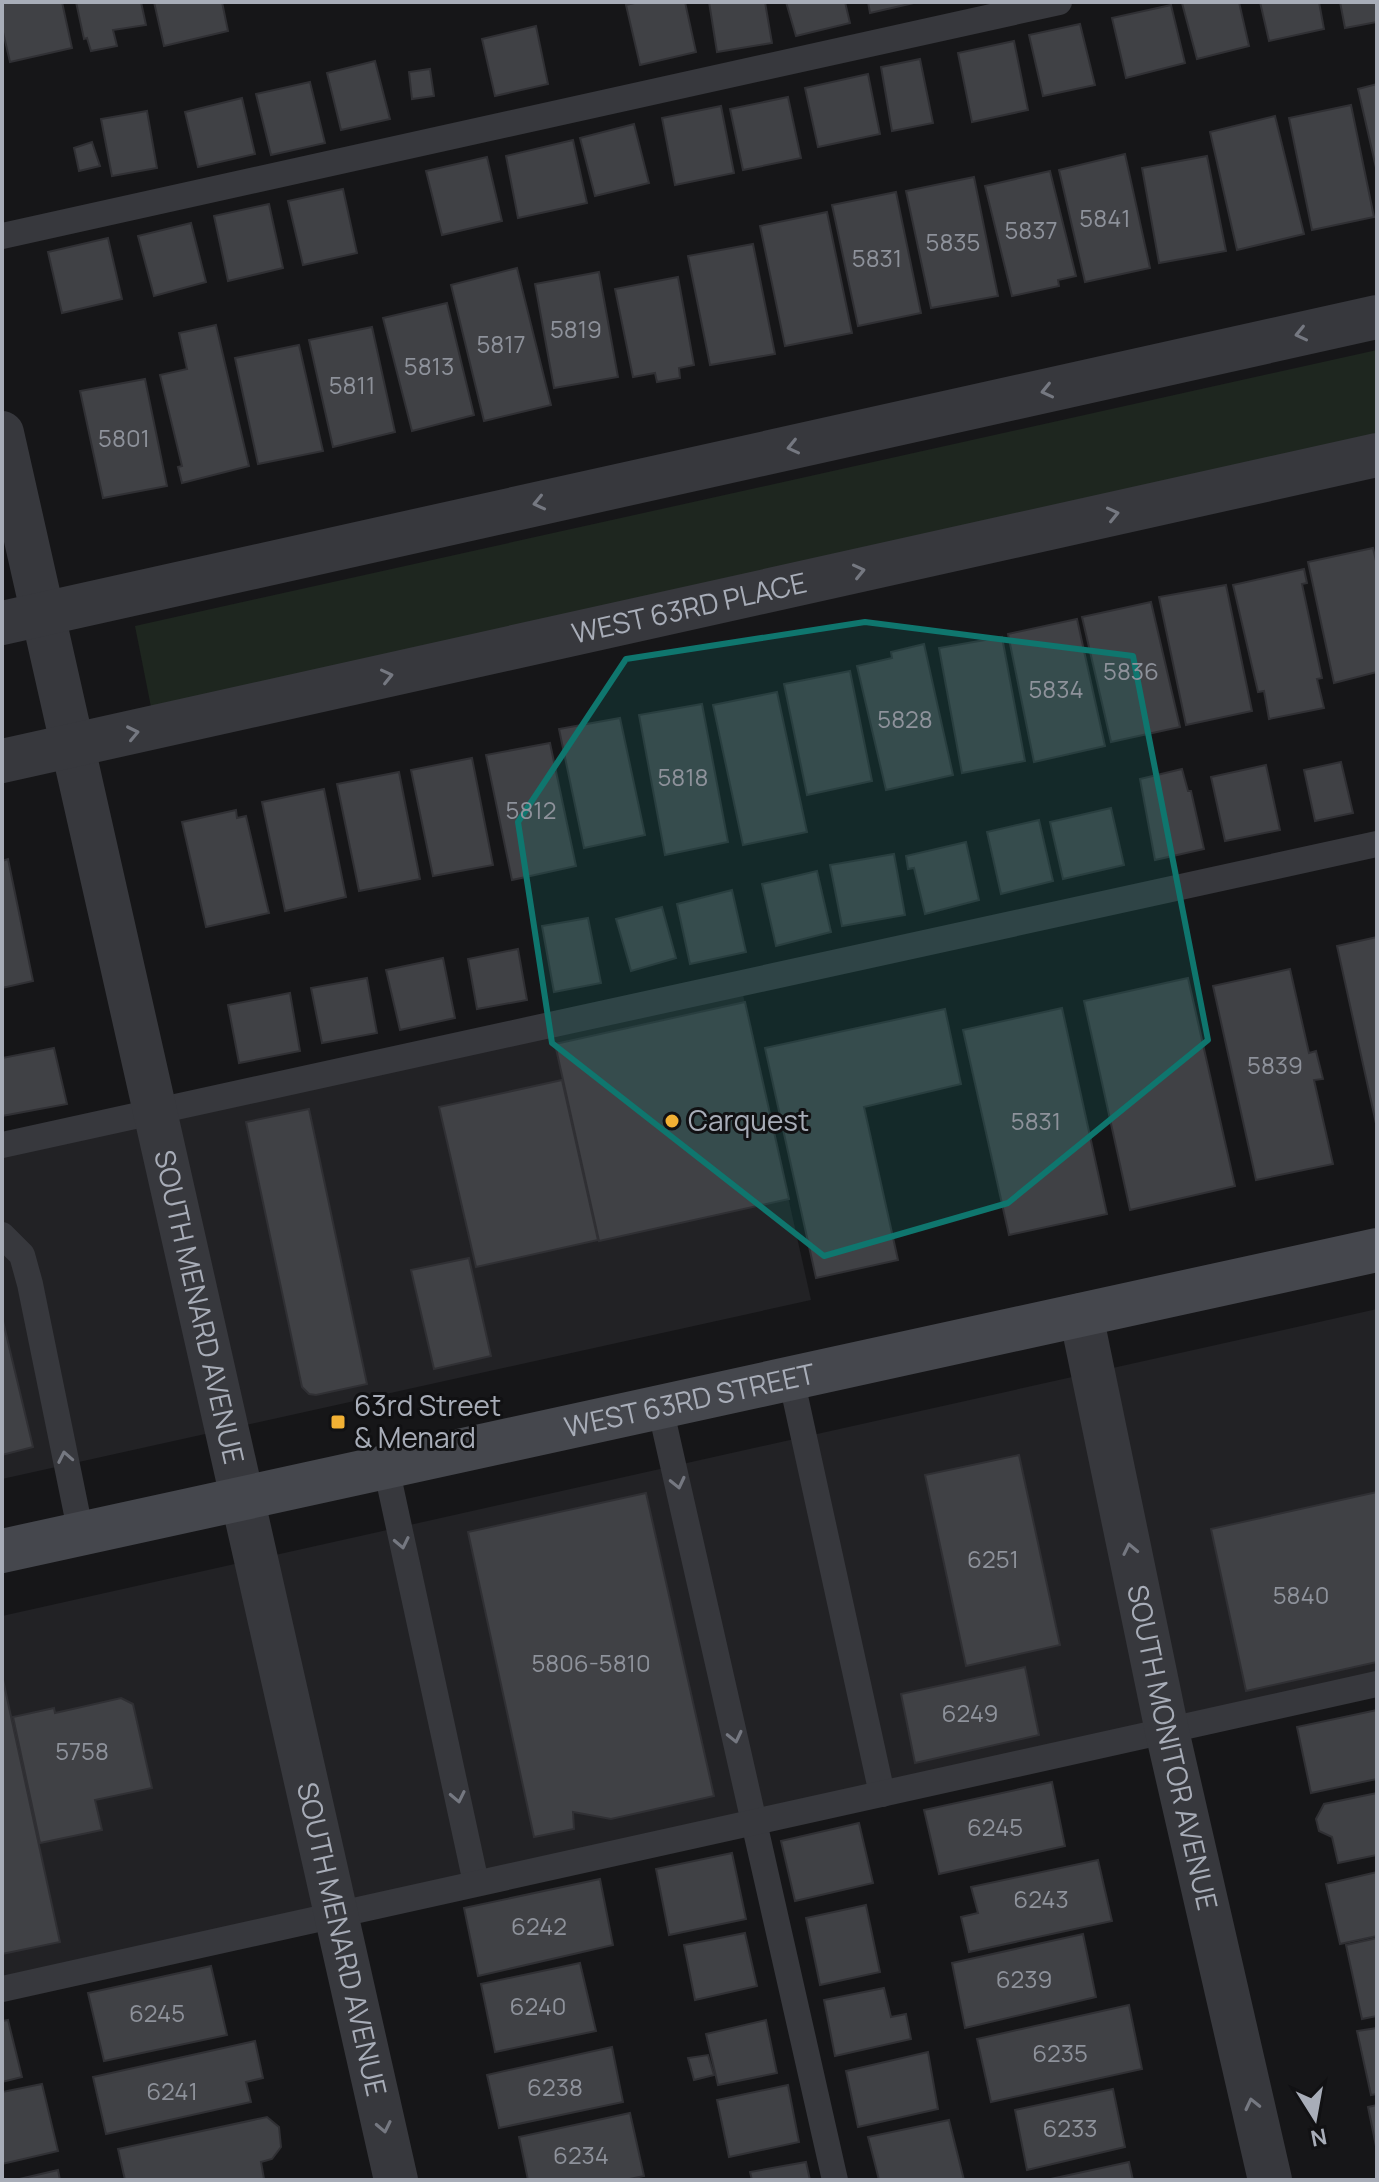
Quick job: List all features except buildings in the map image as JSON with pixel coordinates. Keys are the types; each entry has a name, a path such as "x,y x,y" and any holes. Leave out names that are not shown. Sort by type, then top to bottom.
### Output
{"main road":[{"name":"WEST 63RD STREET","path":"2,1551 1377,1250"}],"street":[{"path":"22,619 1377,317"},
{"name":"SOUTH MENARD AVENUE","path":"2,433 22,619 73,746 396,2180"},
{"name":"WEST 63RD PLACE","path":"2,761 1377,455"},
{"name":"SOUTH MONITOR AVENUE","path":"1081,1315 1167,1731 1270,2180"}],"lane":[{"path":"2,236 1059,2"},
{"path":"2,1145 1377,844"},
{"path":"2,1235 22,1255 30,1284 81,1534"},
{"path":"791,1378 882,1794"},
{"path":"660,1407 835,2180"},
{"path":"386,1467 476,1883"},
{"path":"2,1989 1377,1684"}],"highlighted area":[{"path":"865,622 1133,656 1208,1040 1008,1203 824,1256 552,1043 518,822 626,659"}],"shaded area":[{"path":"1377,350 1377,434 151,707 135,626"},
{"path":"742,990 811,1300 2,1479 2,1154"},
{"path":"1377,1309 1377,1673 2,1981 2,1616"}],"place":[{"name":"Carquest","path":"672,1121"},
{"name":"63rd Street & Menard","path":"338,1422"}]}
